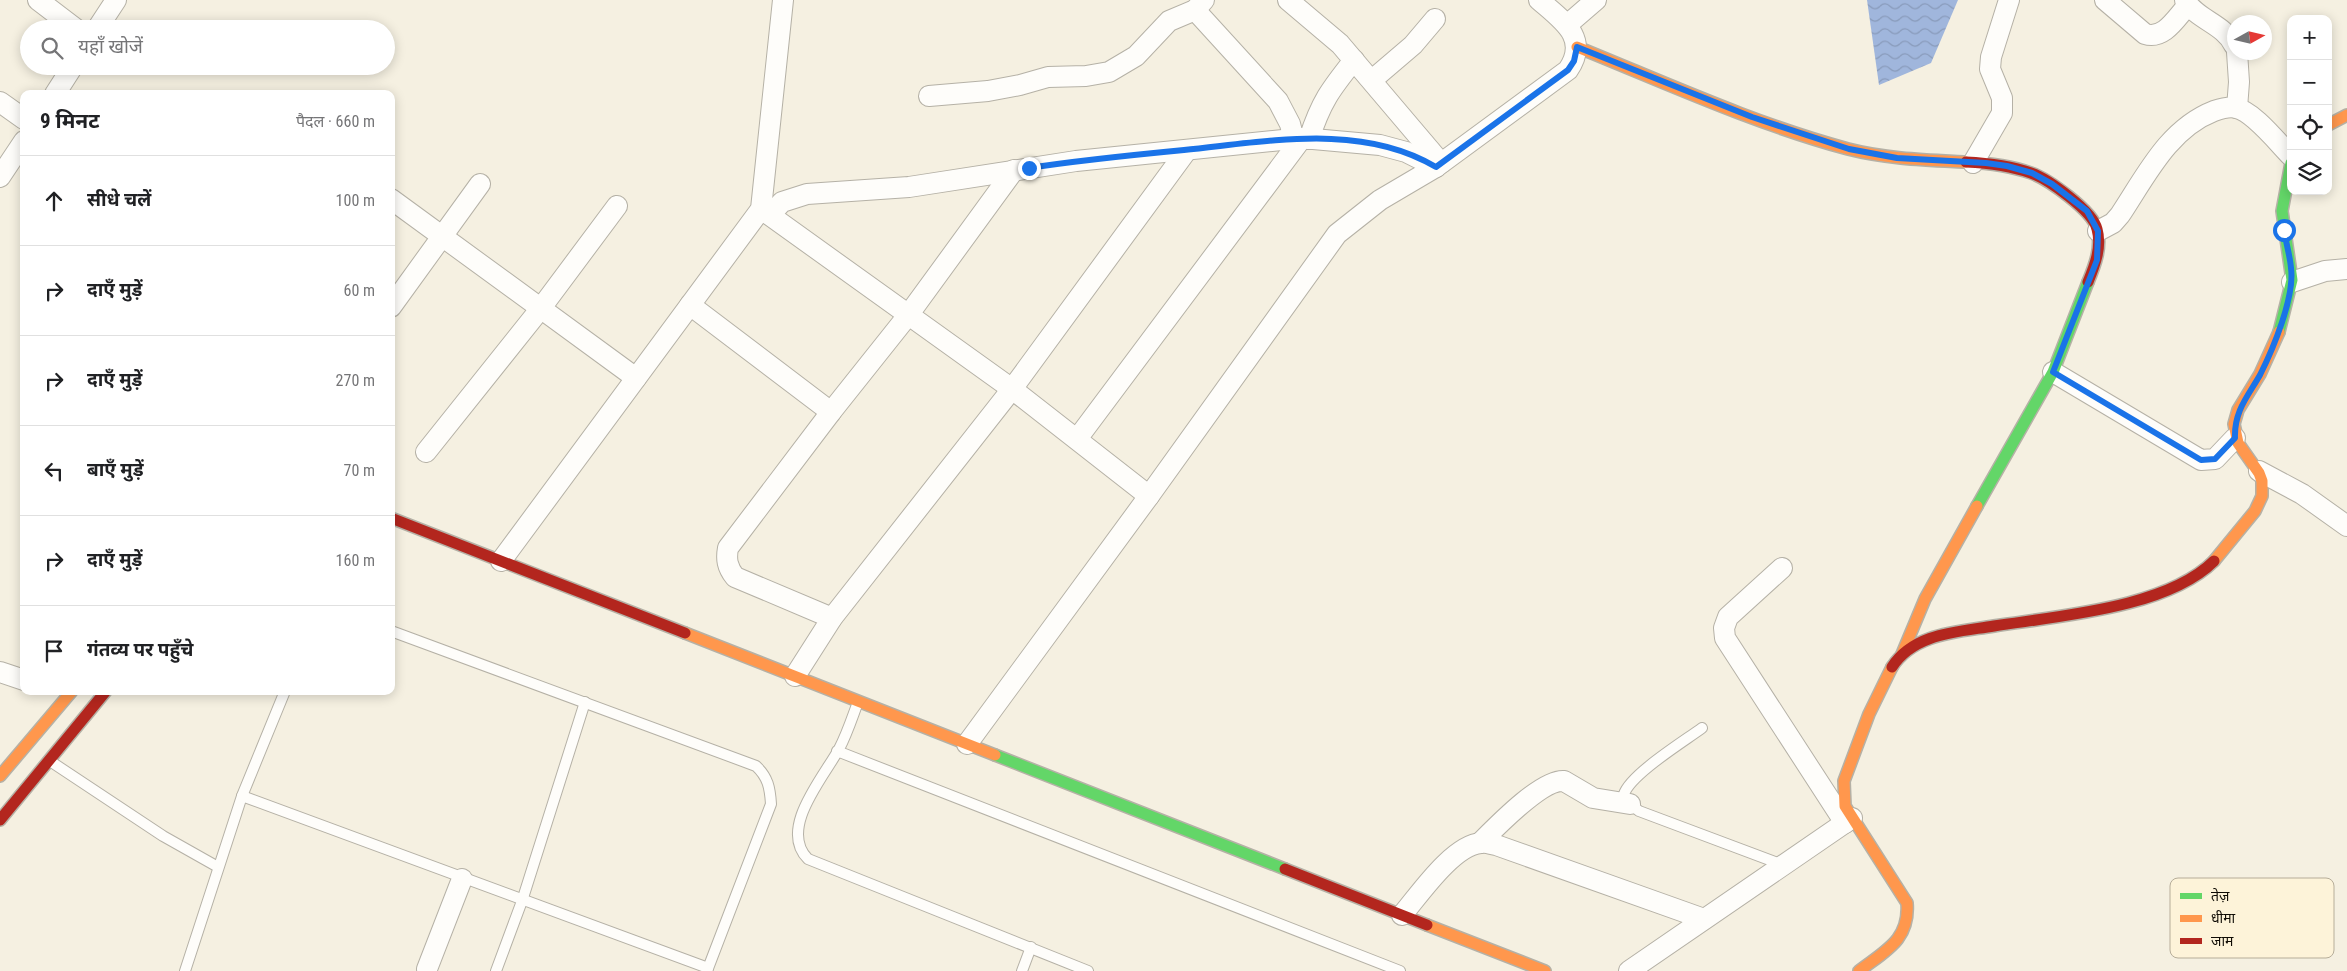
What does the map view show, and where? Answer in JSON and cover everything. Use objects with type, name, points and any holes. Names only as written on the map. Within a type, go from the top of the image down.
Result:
[{"type":"street","points":[[38,0],[64,20]]},
{"type":"street","points":[[103,20],[116,0]]},
{"type":"street","points":[[766,212],[783,0]]},
{"type":"street","points":[[1288,0],[1340,44],[1372,80],[1439,165]]},
{"type":"street","points":[[967,744],[1149,496],[1337,234],[1380,200],[1439,165],[1568,70],[1574,61],[1577,47],[1574,35],[1567,25],[1539,0]]},
{"type":"street","points":[[1567,25],[1596,0]]},
{"type":"street","points":[[1973,162],[2002,113],[2002,98],[1990,70],[1991,57],[2009,0]]},
{"type":"street","points":[[2105,0],[2145,34],[2151,36],[2162,33],[2187,3],[2227,35]]},
{"type":"street","points":[[928,96],[988,92],[1048,77],[1091,75],[1109,72],[1136,56],[1169,21],[1199,5],[1278,101],[1290,124],[1302,139]]},
{"type":"street","points":[[1372,80],[1413,45],[1435,19]]},
{"type":"street","points":[[1577,47],[1752,117],[1849,149],[1897,158],[1973,162],[2007,166],[2032,173],[2052,184],[2087,211],[2098,231],[2097,260],[2053,372],[1925,599],[1902,654],[1875,703],[1844,781],[1845,806],[1849,821]]},
{"type":"street","points":[[1077,439],[1302,139],[1327,93],[1354,60]]},
{"type":"street","points":[[2237,108],[2239,82],[2238,60]]},
{"type":"street","points":[[58,90],[67,75]]},
{"type":"street","points":[[0,102],[20,116]]},
{"type":"street","points":[[2098,231],[2113,223],[2120,215],[2168,143],[2187,126],[2220,109],[2237,108],[2259,123],[2287,152]]},
{"type":"street","points":[[2332,123],[2347,115]]},
{"type":"street","points":[[501,561],[690,305],[766,212],[782,202],[807,194],[909,186],[1076,161],[1302,139],[1380,145],[1406,152],[1439,165]]},
{"type":"street","points":[[0,177],[20,147]]},
{"type":"street","points":[[795,676],[832,618],[1012,389],[1187,150]]},
{"type":"street","points":[[832,618],[735,577],[730,570],[726,557],[728,548],[831,412],[909,314],[1014,170]]},
{"type":"street","points":[[395,302],[480,184]]},
{"type":"street","points":[[1902,654],[1920,642],[1937,636],[2091,610],[2139,599],[2192,579],[2225,548],[2260,505],[2263,492],[2263,481],[2259,471],[2240,448],[2235,438],[2234,424],[2240,406],[2260,374],[2285,314],[2292,282],[2292,269],[2282,216],[2287,187]]},
{"type":"street","points":[[395,202],[636,378]]},
{"type":"street","points":[[426,452],[541,308],[617,206]]},
{"type":"street","points":[[766,212],[1012,389],[1149,496]]},
{"type":"street","points":[[2292,282],[2324,271],[2347,269]]},
{"type":"street","points":[[690,305],[831,412]]},
{"type":"street","points":[[2053,372],[2201,460],[2215,459],[2235,438]]},
{"type":"street","points":[[2259,471],[2302,494],[2347,526]]},
{"type":"street","points":[[395,520],[1545,971]]},
{"type":"street","points":[[1782,568],[1728,617],[1724,628],[1725,638],[1849,821],[1908,903],[1910,916],[1908,927],[1900,938],[1859,971]]},
{"type":"street","points":[[0,672],[20,679]]},
{"type":"street","points":[[0,776],[63,695]]},
{"type":"street","points":[[0,820],[103,695]]},
{"type":"street","points":[[1480,843],[1529,797],[1558,780],[1564,781],[1593,798],[1630,804]]},
{"type":"street","points":[[1628,971],[1849,821]]},
{"type":"street","points":[[1402,915],[1449,861],[1464,848],[1480,843],[1496,845],[1704,919]]},
{"type":"street","points":[[427,969],[462,879]]},
{"type":"lane","points":[[242,796],[707,969],[771,804],[770,787],[764,773],[756,766],[395,632]]},
{"type":"lane","points":[[185,971],[242,796],[283,695]]},
{"type":"lane","points":[[859,701],[838,751],[801,813],[797,842],[802,853],[808,859],[1031,946],[1088,971]]},
{"type":"lane","points":[[496,971],[522,901],[585,702]]},
{"type":"lane","points":[[1702,728],[1638,776],[1626,787],[1624,794],[1630,804],[1639,811],[1783,865]]},
{"type":"lane","points":[[838,751],[1400,971]]},
{"type":"lane","points":[[50,760],[163,836],[218,867]]},
{"type":"lane","points":[[1022,971],[1031,946]]},
{"type":"water","points":[[1867,0],[1958,0],[1931,63],[1879,85]]},
{"type":"traffic: fast","points":[[2279,332],[2292,280],[2282,211],[2287,184]]},
{"type":"traffic: fast","points":[[1977,506],[2053,372],[2088,282]]},
{"type":"traffic: fast","points":[[995,755],[1285,869]]},
{"type":"traffic: slow","points":[[1577,47],[1711,102],[1813,139],[1877,155],[1966,162]]},
{"type":"traffic: slow","points":[[2332,123],[2347,115]]},
{"type":"traffic: slow","points":[[2214,561],[2255,511],[2262,496],[2262,481],[2259,473],[2238,443],[2234,424],[2238,410],[2260,374],[2279,332]]},
{"type":"traffic: slow","points":[[1902,654],[1925,599],[1977,506]]},
{"type":"traffic: slow","points":[[685,633],[995,755]]},
{"type":"traffic: slow","points":[[1859,971],[1894,943],[1900,936],[1907,916],[1907,903],[1845,806],[1844,781],[1869,714],[1892,667]]},
{"type":"traffic: slow","points":[[0,776],[69,695]]},
{"type":"traffic: slow","points":[[1427,925],[1545,971]]},
{"type":"traffic: jam","points":[[1966,162],[2015,168],[2039,176],[2079,205],[2094,222],[2099,242],[2097,256],[2088,282]]},
{"type":"traffic: jam","points":[[395,520],[685,633]]},
{"type":"traffic: jam","points":[[1892,667],[1912,647],[1938,636],[2079,613],[2141,600],[2169,590],[2194,577],[2214,561]]},
{"type":"traffic: jam","points":[[0,820],[103,695]]},
{"type":"traffic: jam","points":[[1285,869],[1427,925]]},
{"type":"route","points":[[1029,168],[1076,161],[1302,138],[1380,145],[1406,152],[1436,167],[1568,70],[1574,61],[1577,47],[1752,117],[1849,149],[1897,158],[2007,166],[2032,173],[2052,184],[2073,199],[2094,219],[2098,231],[2099,244],[2097,260],[2079,310],[2053,372],[2191,455],[2201,460],[2209,461],[2215,459],[2235,438],[2234,424],[2240,406],[2260,374],[2285,314],[2291,286],[2292,269],[2284,230]]}]
